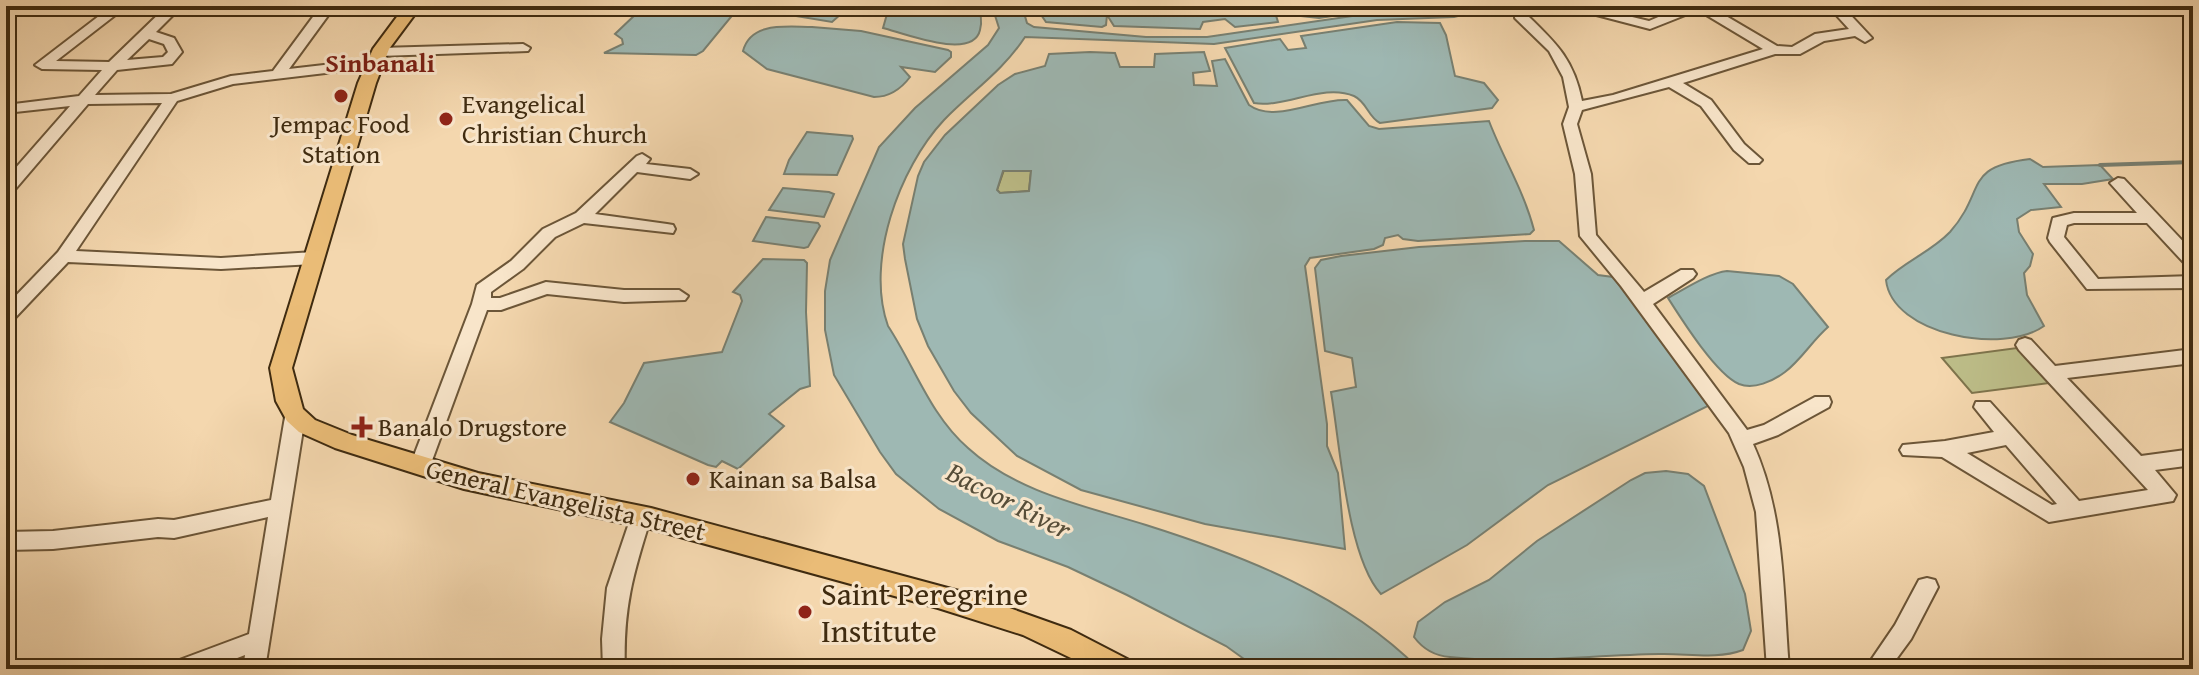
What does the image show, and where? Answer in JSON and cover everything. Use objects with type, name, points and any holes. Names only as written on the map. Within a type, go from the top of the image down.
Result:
[{"type":"main road","points":[[295,417],[288,402],[281,368],[378,57],[413,6]]},
{"type":"main road","name":"General Evangelista Street","points":[[295,417],[306,426],[337,440],[420,466],[490,485],[641,517],[842,569],[1011,618],[1099,656],[1119,669]]},
{"type":"street","points":[[120,6],[42,65],[113,66],[167,61],[175,52],[169,41],[146,33]]},
{"type":"street","points":[[6,189],[113,66],[175,6]]},
{"type":"street","points":[[198,7],[285,6]]},
{"type":"street","points":[[278,74],[328,6]]},
{"type":"street","points":[[506,6],[574,11]]},
{"type":"street","points":[[1523,6],[1522,18],[1565,62],[1576,107],[1570,124],[1583,174],[1588,236],[1642,302],[1742,440],[1754,467],[1766,512],[1778,669]]},
{"type":"street","points":[[1569,6],[1650,25],[1698,6],[1774,50]]},
{"type":"street","points":[[1576,107],[1616,99],[1774,50],[1795,51],[1820,37],[1863,35],[1835,6]]},
{"type":"street","points":[[6,109],[85,100],[172,98],[231,80],[378,57],[523,48]]},
{"type":"street","points":[[1669,81],[1706,103],[1739,147],[1754,160]]},
{"type":"street","points":[[7,315],[64,256],[172,98]]},
{"type":"street","points":[[420,466],[482,297],[549,233],[582,217],[638,163],[690,174]]},
{"type":"street","points":[[2118,183],[2193,262]]},
{"type":"street","points":[[582,217],[667,229]]},
{"type":"street","points":[[2151,218],[2074,218],[2059,222],[2056,238],[2093,285],[2193,282]]},
{"type":"street","points":[[64,256],[231,264],[266,264],[314,258]]},
{"type":"street","points":[[1642,302],[1687,274]]},
{"type":"street","points":[[482,297],[501,304],[546,288],[624,296],[679,296]]},
{"type":"street","points":[[1945,449],[2049,514],[2166,495],[2025,345]]},
{"type":"street","points":[[2051,373],[2193,356]]},
{"type":"street","points":[[1742,440],[1784,424],[1822,402]]},
{"type":"street","points":[[1983,407],[2075,510]]},
{"type":"street","points":[[254,669],[295,417]]},
{"type":"street","points":[[1910,450],[1945,449],[2010,437]]},
{"type":"street","points":[[2137,464],[2193,457]]},
{"type":"street","points":[[6,541],[174,529],[281,506]]},
{"type":"street","points":[[614,669],[613,639],[618,588],[641,517]]},
{"type":"street","points":[[1876,669],[1903,632],[1927,587]]},
{"type":"street","points":[[182,669],[259,640]]},
{"type":"green space","points":[[1004,170],[1031,171],[1029,191],[1000,193],[997,190]]},
{"type":"green space","points":[[2017,348],[2049,383],[1972,393],[1942,358]]},
{"type":"water","points":[[664,6],[740,6],[703,51],[696,55],[604,53],[623,44],[615,34],[637,13]]},
{"type":"water","points":[[776,6],[850,6],[832,22],[772,12]]},
{"type":"water","points":[[886,6],[977,6],[981,18],[980,30],[975,39],[965,43],[921,39],[883,28],[889,7]]},
{"type":"water","name":"Bacoor River","points":[[992,6],[1022,6],[1027,23],[1034,27],[1146,37],[1207,37],[1366,14],[1486,6],[1482,10],[1454,17],[1377,20],[1214,44],[1025,37],[997,71],[944,120],[913,163],[890,217],[881,274],[882,301],[888,326],[943,421],[987,463],[1007,476],[1052,496],[1220,550],[1292,581],[1359,620],[1419,669],[1258,669],[1226,646],[1127,595],[1068,567],[998,541],[939,509],[896,474],[880,452],[834,375],[825,330],[825,291],[830,260],[879,147],[915,108],[988,45],[999,28]]},
{"type":"water","points":[[1035,6],[1273,6],[1278,22],[1235,27],[1225,19],[1203,22],[1200,29],[1114,26],[1107,15],[1106,25],[1102,27],[1046,22]]},
{"type":"water","points":[[1281,6],[1402,6],[1319,18],[1292,15]]},
{"type":"water","points":[[1397,22],[1440,23],[1446,35],[1455,76],[1484,83],[1498,100],[1492,108],[1380,123],[1358,99],[1342,93],[1254,103],[1225,48],[1280,39],[1288,50],[1306,48],[1301,36]]},
{"type":"water","points":[[812,27],[861,31],[948,50],[951,57],[935,72],[901,67],[910,77],[890,94],[874,97],[767,69],[743,51],[747,41],[762,30]]},
{"type":"water","points":[[1204,52],[1210,71],[1193,73],[1194,85],[1217,86],[1212,61],[1225,59],[1249,105],[1259,110],[1284,111],[1347,100],[1369,126],[1379,129],[1489,121],[1530,216],[1534,230],[1530,234],[1418,241],[1398,235],[1385,238],[1383,245],[1374,249],[1310,258],[1305,266],[1327,424],[1327,446],[1338,473],[1345,549],[1205,524],[1081,490],[1017,456],[971,413],[954,391],[928,346],[917,319],[905,259],[903,244],[918,176],[924,162],[945,135],[998,85],[1015,74],[1045,66],[1049,54],[1115,53],[1120,67],[1154,67],[1155,54]],"holes":[[[1003,171],[1031,171],[1029,191],[1000,193],[997,190]]]},
{"type":"water","points":[[807,132],[852,136],[837,175],[784,174]]},
{"type":"water","points":[[2030,159],[2043,167],[2100,165],[2113,179],[2082,184],[2044,184],[2061,207],[2031,210],[2017,219],[2019,232],[2033,254],[2030,266],[2024,273],[2027,295],[2044,326],[2026,335],[1978,339],[1928,326],[1908,314],[1893,299],[1886,280],[1950,232],[1985,175],[1994,168]]},
{"type":"water","points":[[783,188],[834,194],[824,217],[769,210]]},
{"type":"water","points":[[766,217],[818,223],[820,226],[808,247],[804,248],[753,241]]},
{"type":"water","points":[[1559,241],[1598,275],[1613,277],[1712,404],[1548,485],[1467,545],[1381,594],[1369,577],[1353,528],[1331,392],[1356,387],[1352,358],[1325,351],[1315,268],[1321,260],[1341,256],[1419,247]]},
{"type":"water","points":[[763,259],[804,260],[807,263],[810,386],[800,389],[769,414],[784,426],[738,469],[722,461],[716,467],[708,465],[610,422],[624,403],[644,363],[722,352],[742,301],[740,295],[733,292]]},
{"type":"water","points":[[1727,271],[1779,276],[1793,284],[1828,327],[1791,367],[1763,384],[1739,384],[1720,369],[1700,346],[1668,298],[1705,278]]},
{"type":"water","points":[[1666,471],[1688,474],[1704,486],[1745,594],[1751,631],[1743,650],[1712,655],[1476,659],[1434,653],[1414,637],[1418,622],[1445,602],[1489,580],[1537,541],[1631,480],[1645,473]]},
{"type":"waterway","points":[[2100,165],[2193,162]]},
{"type":"place","name":"Jempac Food Station","points":[[341,96]]},
{"type":"place","name":"Evangelical Christian Church","points":[[446,119]]},
{"type":"place","name":"Banalo Drugstore","points":[[362,427]]},
{"type":"place","name":"Kainan sa Balsa","points":[[693,479]]},
{"type":"place","name":"Saint Peregrine Institute","points":[[805,612]]},
{"type":"district","name":"Sinbanali","points":[[380,63]]}]
